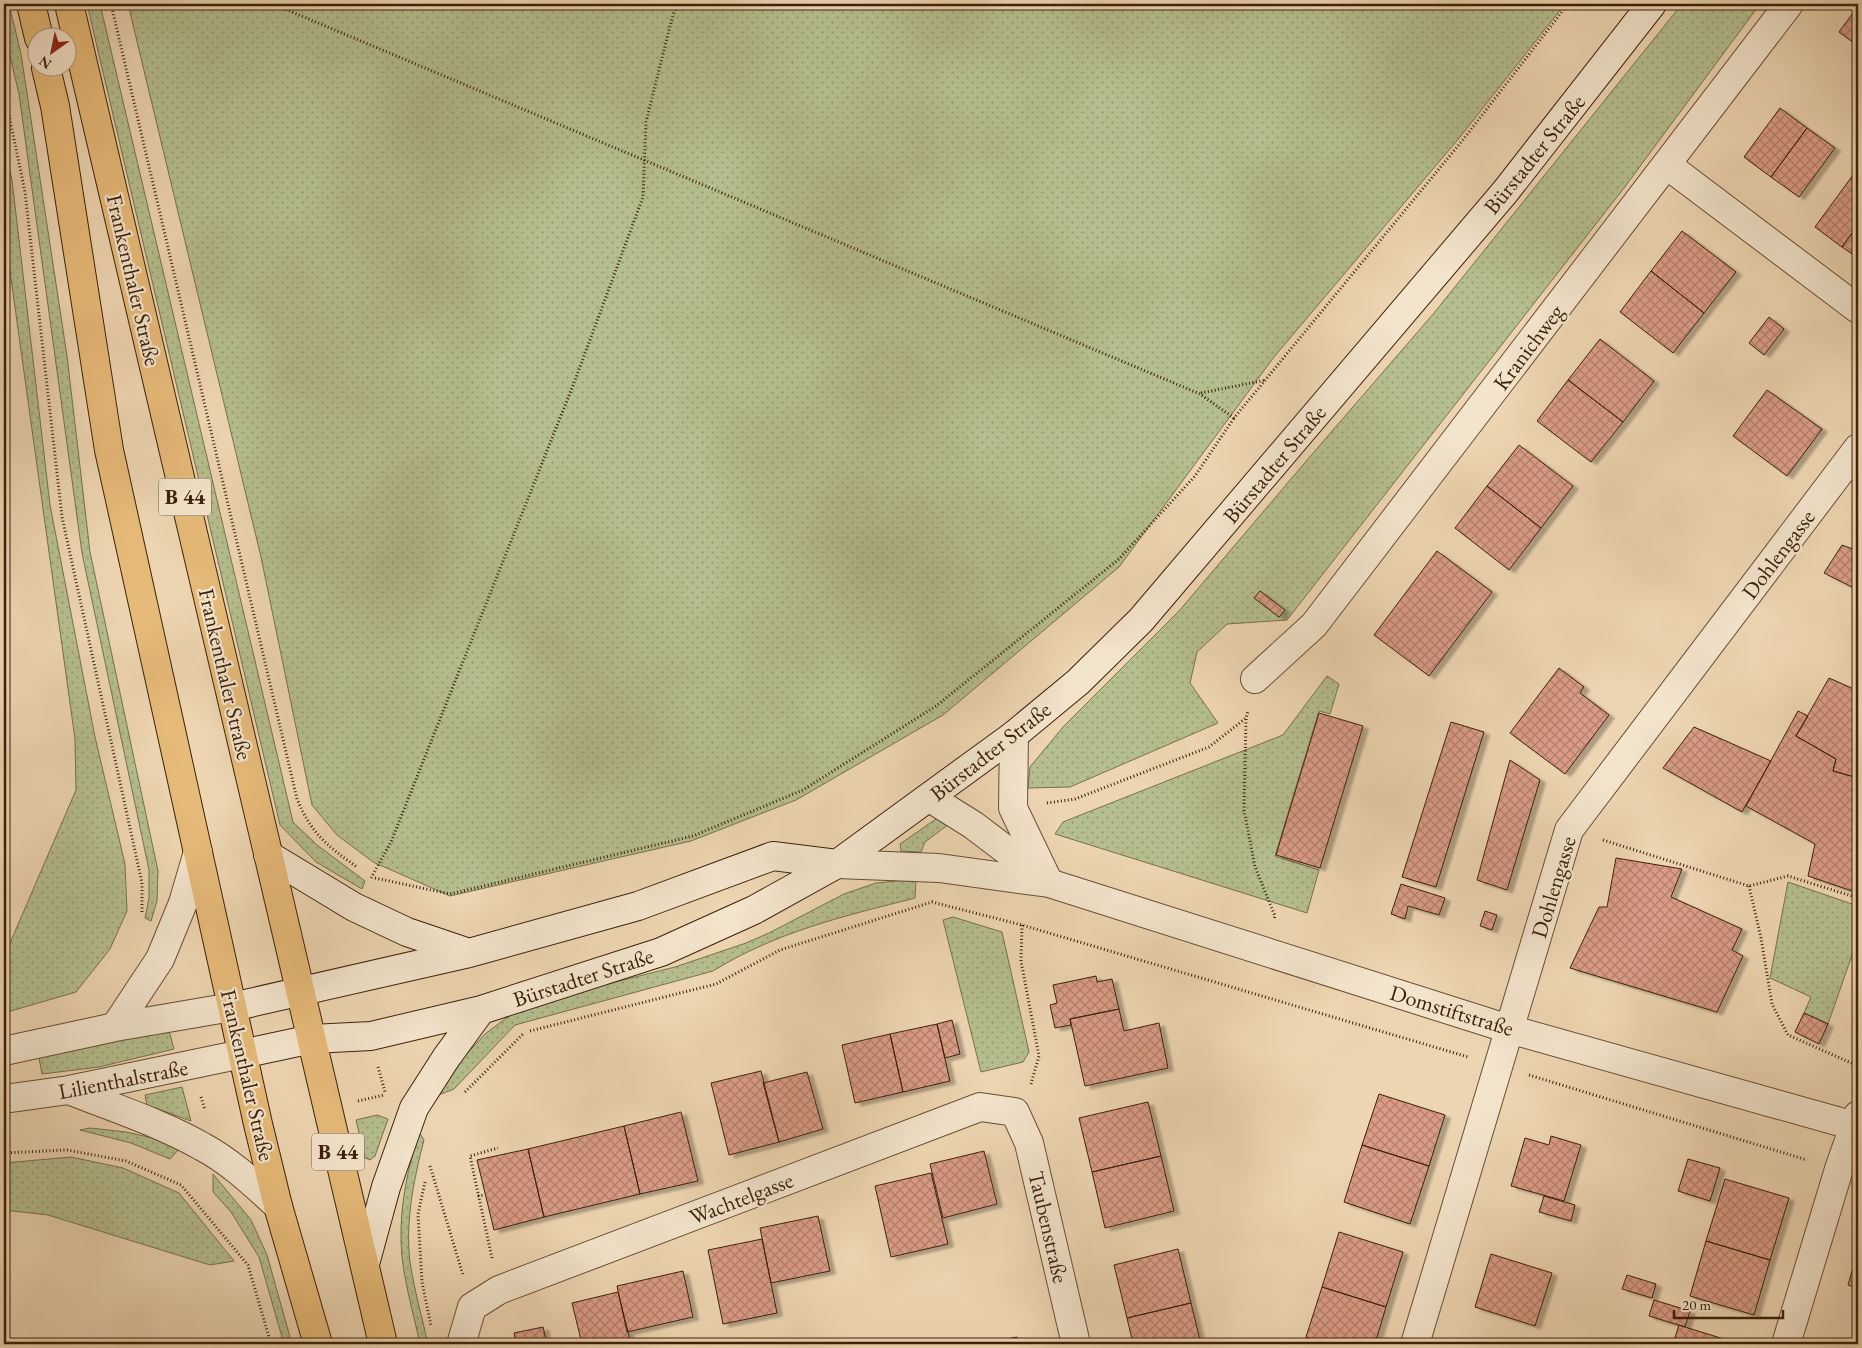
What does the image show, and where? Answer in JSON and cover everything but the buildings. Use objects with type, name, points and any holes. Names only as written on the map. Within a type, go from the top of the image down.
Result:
[{"type":"main road","points":[[31,4],[37,28]]},
{"type":"main road","name":"Frankenthaler Straße","points":[[69,4],[383,1344]]},
{"type":"main road","name":"Frankenthaler Straße","points":[[48,78],[56,115],[108,450],[242,1054],[278,1206],[318,1344]]},
{"type":"street","name":"Bürstadter Straße","points":[[312,1040],[371,1036],[481,1010],[661,952],[754,910],[837,864],[1014,736],[1078,682],[1141,620],[1505,192],[1652,4]]},
{"type":"street","name":"Kranichweg","points":[[1255,679],[1314,625],[1789,4]]},
{"type":"street","points":[[1667,165],[1858,309]]},
{"type":"street","name":"Dohlengasse","points":[[1415,1344],[1569,830],[1858,448]]},
{"type":"street","points":[[1014,736],[1013,808],[1049,883]]},
{"type":"street","points":[[930,798],[973,825],[1049,883]]},
{"type":"street","points":[[115,1027],[160,959],[183,903],[198,852]]},
{"type":"street","points":[[268,855],[354,908],[406,932],[469,953]]},
{"type":"street","points":[[4,1050],[115,1027],[232,1006],[469,953],[638,906],[773,856],[837,864],[939,868],[1049,883]]},
{"type":"street","name":"Domstiftstraße","points":[[1049,883],[1509,1028],[1857,1123]]},
{"type":"street","points":[[365,1264],[386,1187],[414,1108],[446,1058],[481,1010]]},
{"type":"street","name":"Lilienthalstraße","points":[[4,1099],[69,1090],[312,1040]]},
{"type":"street","points":[[69,1090],[150,1121],[204,1147],[243,1174],[278,1206]]},
{"type":"street","name":"Wachtelgasse","points":[[472,1307],[499,1290],[980,1106],[1015,1112]]},
{"type":"street","name":"Taubenstraße","points":[[1015,1112],[1029,1143],[1076,1344]]},
{"type":"street","points":[[1786,1344],[1839,1170],[1857,1123]]},
{"type":"street","points":[[463,1344],[472,1307]]},
{"type":"path","points":[[112,4],[297,799],[306,819],[319,836],[336,853],[371,877],[450,894],[693,836],[803,790],[936,706],[1119,559],[1195,476],[1234,418],[1462,141],[1568,4]]},
{"type":"path","points":[[273,4],[1200,394],[1234,418]]},
{"type":"path","points":[[371,877],[390,842],[574,383],[643,197],[646,160],[646,122],[677,4]]},
{"type":"path","points":[[4,91],[25,192],[62,517],[142,883],[142,915]]},
{"type":"path","points":[[1200,394],[1266,380]]},
{"type":"path","points":[[1255,679],[1246,718],[1244,810],[1255,868],[1275,916],[1266,952]]},
{"type":"path","points":[[1013,808],[1084,796],[1209,747],[1246,718]]},
{"type":"path","points":[[1569,830],[1749,886],[1788,876],[1858,898]]},
{"type":"path","points":[[932,902],[939,868]]},
{"type":"path","points":[[1749,886],[1761,938],[1772,1004],[1788,1035],[1858,1066]]},
{"type":"path","points":[[460,1098],[522,1033],[716,984],[780,950],[932,902],[1022,925],[1498,1066],[1839,1170]]},
{"type":"path","points":[[1015,1112],[1028,1093],[1039,1056],[1021,960],[1022,925]]},
{"type":"path","points":[[377,1063],[386,1095]]},
{"type":"path","points":[[498,1148],[470,1156],[499,1290]]},
{"type":"path","points":[[4,1154],[67,1150],[126,1161],[181,1185],[248,1265],[271,1344]]},
{"type":"path","points":[[427,1172],[429,1163],[472,1307]]},
{"type":"path","points":[[426,1180],[418,1214],[422,1282],[431,1326]]},
{"type":"path","points":[[478,1196],[485,1195]]},
{"type":"green space","points":[[4,4],[9,4],[21,54],[67,356],[90,552],[158,871],[157,901],[151,921],[145,918],[149,898],[149,870],[82,553],[19,94],[4,31]]},
{"type":"green space","points":[[87,4],[100,4],[293,822],[317,845],[365,881],[362,889],[316,862],[280,825]]},
{"type":"green space","points":[[128,4],[1565,4],[1460,137],[1274,357],[1119,567],[943,715],[796,800],[691,841],[450,896],[373,862],[337,835],[312,805],[261,557]]},
{"type":"green space","points":[[1682,4],[1760,4],[1624,188],[1287,620],[1227,624],[1197,652],[1190,683],[1218,723],[1070,787],[1028,788],[1030,767],[1063,727],[1179,611],[1434,313]]},
{"type":"green space","points":[[4,142],[12,180],[50,505],[95,737],[125,864],[127,911],[110,949],[76,992],[4,1013],[4,957],[76,790],[75,739],[4,228]]},
{"type":"green space","points":[[1327,676],[1339,684],[1330,714],[1319,711],[1275,856],[1319,870],[1307,913],[1055,834],[1063,822],[1283,735]]},
{"type":"green space","points":[[943,814],[953,821],[925,842],[921,852],[901,851],[900,844]]},
{"type":"green space","points":[[916,879],[915,898],[836,919],[786,936],[737,957],[713,971],[515,1025],[454,1089],[436,1096],[450,1072],[485,1034],[517,1010],[544,1000],[675,967],[746,943],[844,894],[876,883]]},
{"type":"green space","points":[[1788,882],[1858,906],[1858,938],[1828,1024],[1804,1013],[1811,997],[1770,978]]},
{"type":"green space","points":[[953,917],[1002,932],[1029,1052],[1023,1062],[981,1072],[943,920]]},
{"type":"green space","points":[[168,1027],[174,1049],[99,1067],[42,1074],[39,1058]]},
{"type":"green space","points":[[182,1087],[191,1121],[147,1105],[145,1095]]},
{"type":"green space","points":[[377,1115],[388,1119],[375,1156],[370,1160],[365,1158],[356,1120]]},
{"type":"green space","points":[[90,1128],[126,1132],[153,1138],[178,1150],[170,1159],[131,1143],[80,1130]]},
{"type":"green space","points":[[419,1132],[424,1140],[411,1200],[409,1247],[410,1262],[428,1344],[420,1344],[406,1281],[401,1242],[406,1186]]},
{"type":"green space","points":[[71,1157],[123,1168],[179,1193],[234,1261],[210,1265],[48,1215],[4,1210],[4,1163]]},
{"type":"green space","points":[[213,1174],[251,1220],[267,1255],[292,1344],[284,1344],[259,1257],[231,1212],[213,1192]]}]
